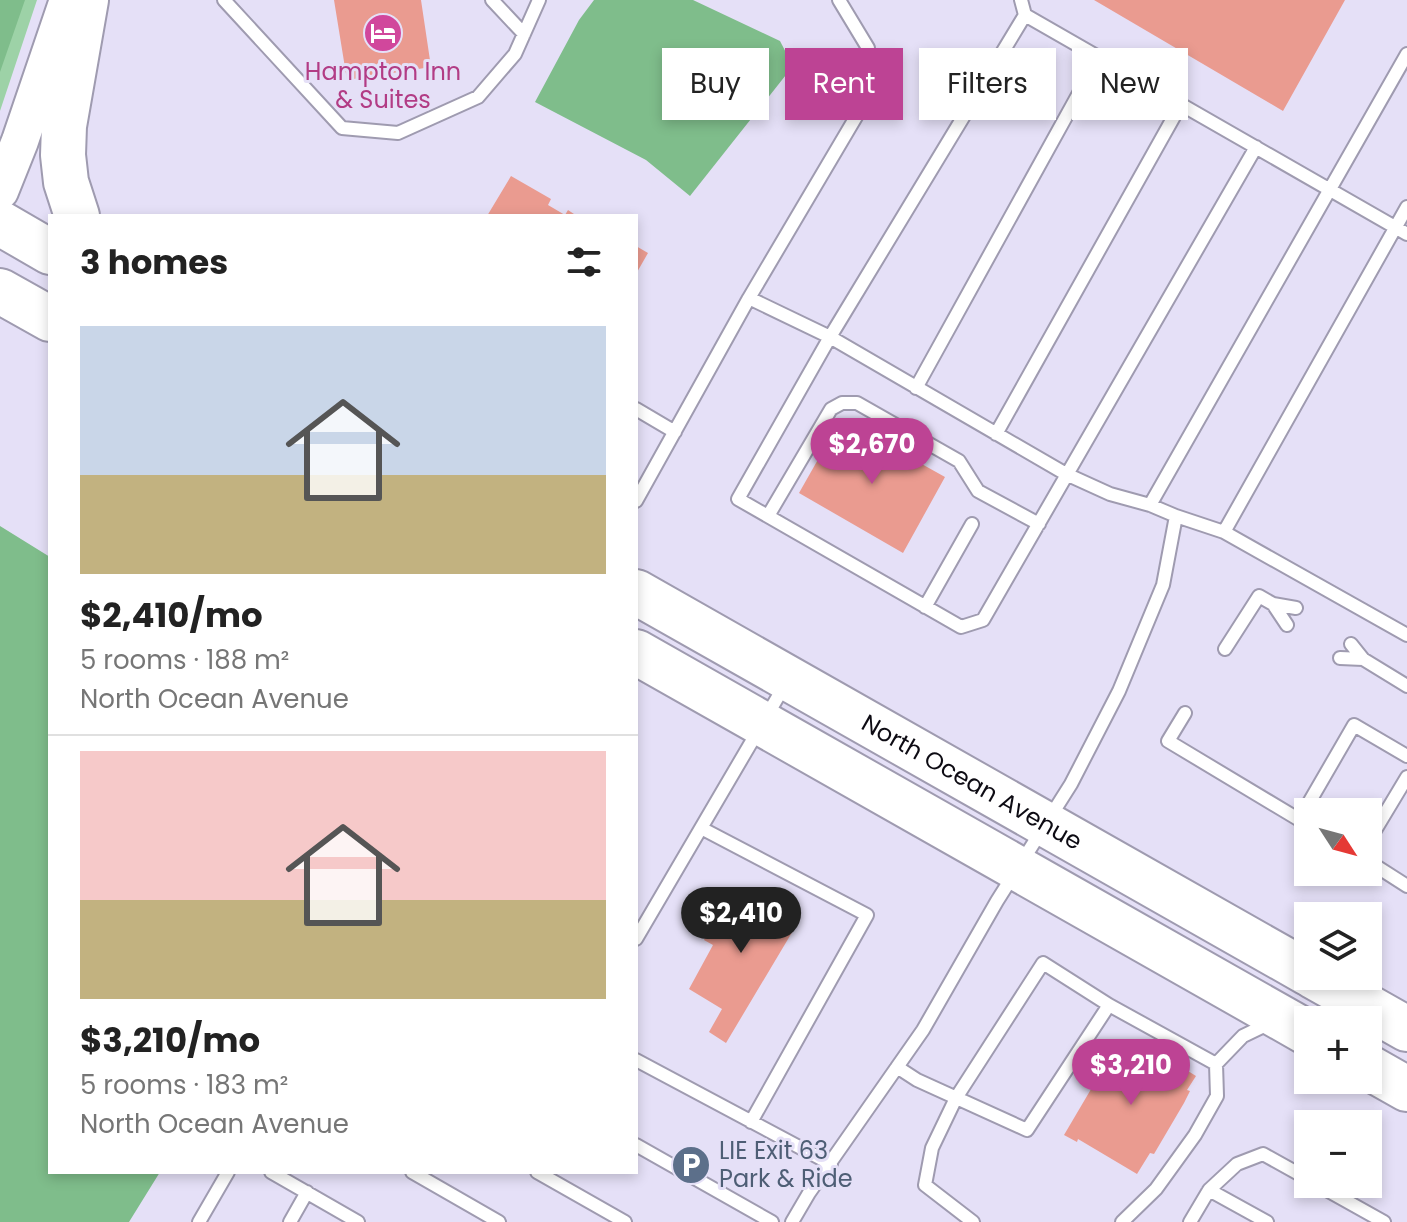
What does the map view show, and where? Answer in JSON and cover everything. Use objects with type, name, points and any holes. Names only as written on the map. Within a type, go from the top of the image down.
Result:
[{"type":"highway","points":[[76,214],[66,182],[64,126],[79,55],[86,0]]},
{"type":"highway","points":[[0,223],[48,251]]},
{"type":"highway","points":[[0,291],[48,318]]},
{"type":"highway","name":"North Ocean Avenue","points":[[638,593],[1294,966]]},
{"type":"highway","name":"North Ocean Avenue","points":[[638,653],[1294,1024]]},
{"type":"highway","name":"North Ocean Avenue","points":[[1337,990],[1407,1029]]},
{"type":"highway","points":[[1382,1075],[1407,1089]]},
{"type":"main road","points":[[0,191],[68,0]]},
{"type":"lane","points":[[224,0],[342,128],[398,133],[478,97],[515,54],[539,0]]},
{"type":"lane","points":[[492,0],[524,34]]},
{"type":"lane","points":[[638,497],[749,298],[863,105],[868,48],[839,0]]},
{"type":"lane","points":[[1021,0],[1025,15],[1083,48]]},
{"type":"lane","points":[[1025,15],[830,337],[738,499],[925,607],[961,627],[983,620],[1256,147]]},
{"type":"lane","points":[[1150,505],[1407,54]]},
{"type":"lane","points":[[916,388],[1072,106]]},
{"type":"lane","points":[[1188,108],[1401,230]]},
{"type":"lane","points":[[996,434],[1172,120]]},
{"type":"lane","points":[[1224,532],[1401,230],[1407,207]]},
{"type":"lane","points":[[749,298],[830,337],[1066,474],[1110,494],[1224,532],[1407,635]]},
{"type":"lane","points":[[768,516],[831,409],[842,403],[857,403],[959,461],[978,491],[1039,524]]},
{"type":"lane","points":[[638,410],[675,432]]},
{"type":"lane","points":[[792,1222],[923,1030],[1071,784],[1125,677],[1163,585],[1176,516]]},
{"type":"lane","points":[[925,607],[972,524]]},
{"type":"lane","points":[[1225,649],[1259,596],[1273,604],[1296,608]]},
{"type":"lane","points":[[1273,604],[1287,625]]},
{"type":"lane","points":[[1351,644],[1363,659],[1407,686]]},
{"type":"lane","points":[[1340,658],[1363,659]]},
{"type":"lane","points":[[638,936],[788,679]]},
{"type":"lane","points":[[1185,713],[1168,741],[1294,816]]},
{"type":"lane","points":[[1316,798],[1354,725],[1407,756]]},
{"type":"lane","points":[[1382,819],[1407,777]]},
{"type":"lane","points":[[701,828],[867,915],[751,1122]]},
{"type":"lane","points":[[1382,870],[1407,886]]},
{"type":"lane","points":[[973,1222],[925,1185],[932,1148],[956,1098],[1043,963],[1109,1005],[1216,1064]]},
{"type":"lane","points":[[897,1067],[917,1080],[1027,1130],[1109,1005]]},
{"type":"lane","points":[[1122,1222],[1156,1189],[1195,1135],[1217,1096],[1216,1064],[1243,1036],[1294,1025]]},
{"type":"lane","points":[[638,1061],[831,1164]]},
{"type":"lane","points":[[638,1146],[772,1222]]},
{"type":"lane","points":[[1190,1222],[1209,1190],[1237,1164],[1263,1154],[1294,1171]]},
{"type":"lane","points":[[199,1222],[227,1174]]},
{"type":"lane","points":[[275,1174],[358,1222]]},
{"type":"lane","points":[[415,1174],[499,1222]]},
{"type":"lane","points":[[541,1174],[625,1222]]},
{"type":"lane","points":[[1209,1190],[1267,1222]]},
{"type":"lane","points":[[290,1222],[307,1192]]},
{"type":"lane","points":[[1341,1198],[1384,1222]]},
{"type":"green space","points":[[0,0],[37,0],[0,111]]},
{"type":"green space","points":[[0,0],[25,0],[0,72]]},
{"type":"green space","points":[[594,0],[693,0],[780,41],[785,51],[785,76],[769,96],[769,48],[662,48],[662,120],[750,120],[690,196],[646,160],[535,102],[579,20]]},
{"type":"green space","points":[[0,526],[48,556],[48,1174],[159,1174],[129,1222],[0,1222]]},
{"type":"building","name":"Hampton Inn & Suites","points":[[334,0],[421,0],[431,67],[347,80]]},
{"type":"building","points":[[1094,0],[1345,0],[1283,111],[1188,55],[1188,48],[1176,48]]},
{"type":"building","points":[[511,176],[551,199],[548,205],[563,214],[488,214]]},
{"type":"building","points":[[638,247],[648,253],[638,270]]},
{"type":"building","points":[[841,419],[945,477],[903,553],[799,493]]},
{"type":"building","points":[[746,887],[800,919],[726,1043],[709,1032],[722,1009],[689,989],[713,945],[704,940],[728,892],[740,898]]},
{"type":"building","points":[[1120,1040],[1186,1075],[1188,1071],[1196,1076],[1154,1154],[1150,1153],[1137,1174],[1078,1139],[1077,1142],[1064,1135]]},
{"type":"place","name":"Hampton Inn & Suites","points":[[383,33]]},
{"type":"place","name":"LIE Exit 63 Park & Ride","points":[[691,1165]]}]
